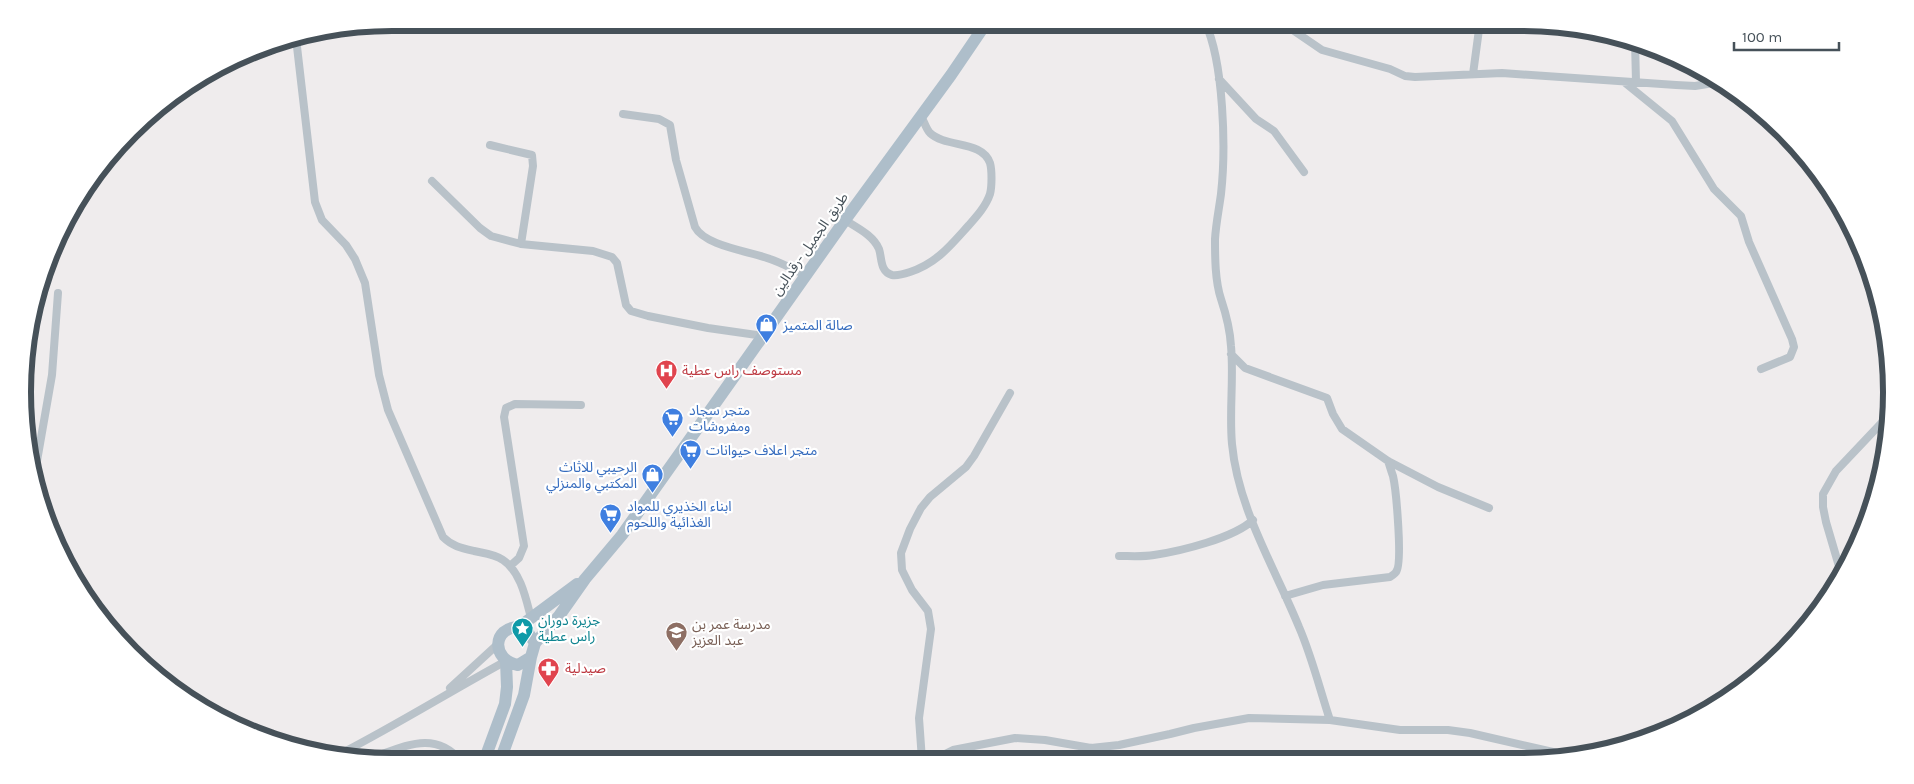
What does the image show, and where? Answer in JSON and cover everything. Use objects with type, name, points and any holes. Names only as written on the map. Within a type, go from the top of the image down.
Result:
[{"type":"main road","name":"طريق الجميل -رقدالين","points":[[585,579],[622,535],[981,31]]},
{"type":"main road","points":[[519,627],[585,579]]},
{"type":"main road","points":[[503,753],[524,695],[535,643],[559,616],[585,579]]},
{"type":"main road","points":[[531,657],[518,664],[506,661],[500,654],[498,644],[501,635],[514,627],[528,631],[535,643]]},
{"type":"main road","points":[[487,753],[505,704],[507,687],[506,661]]},
{"type":"street","points":[[1208,31],[1219,79],[1223,122],[1222,170],[1215,240],[1218,286],[1229,328],[1232,445],[1238,478],[1253,520],[1300,629],[1330,720]]},
{"type":"street","points":[[1293,31],[1322,50],[1390,69],[1405,76],[1502,73],[1695,86],[1708,84]]},
{"type":"street","points":[[1473,74],[1479,31]]},
{"type":"street","points":[[297,45],[314,202],[322,220],[346,245],[366,283],[379,375],[388,410],[443,537],[450,544],[497,557],[510,566],[524,591],[531,618]]},
{"type":"street","points":[[1635,49],[1636,82]]},
{"type":"street","points":[[1219,79],[1256,119],[1274,131],[1304,172]]},
{"type":"street","points":[[1624,82],[1672,121],[1714,189],[1741,216],[1749,242],[1794,346],[1790,357],[1761,370]]},
{"type":"street","points":[[623,114],[659,119],[670,125],[676,160],[694,227],[698,233],[709,240],[770,259],[806,275]]},
{"type":"street","points":[[845,220],[873,239],[879,249],[882,266],[887,273],[894,275],[926,267],[943,254],[982,209],[990,193],[990,164],[985,155],[974,148],[942,140],[930,133],[921,116]]},
{"type":"street","points":[[490,145],[532,155],[533,166],[521,244]]},
{"type":"street","points":[[432,181],[480,228],[491,236],[521,244],[593,251],[612,257],[618,263],[626,305],[638,314],[708,328],[764,336]]},
{"type":"street","points":[[37,459],[52,375],[58,293]]},
{"type":"street","points":[[1231,354],[1245,368],[1327,398],[1333,414],[1342,429],[1388,461],[1438,487],[1489,508]]},
{"type":"street","points":[[922,753],[919,718],[931,629],[928,611],[912,590],[902,570],[901,553],[910,529],[921,508],[930,497],[966,467],[1010,393]]},
{"type":"street","points":[[510,566],[519,558],[524,546],[504,417],[506,408],[515,404],[581,405]]},
{"type":"street","points":[[1838,564],[1826,522],[1823,507],[1824,494],[1836,471],[1881,424]]},
{"type":"street","points":[[1286,596],[1323,585],[1390,577],[1396,573],[1399,566],[1397,516],[1393,477],[1388,461]]},
{"type":"street","points":[[1119,556],[1153,555],[1215,539],[1236,532],[1253,520]]},
{"type":"street","points":[[442,696],[498,644]]},
{"type":"street","points":[[347,750],[393,727],[442,696],[506,661]]},
{"type":"street","points":[[947,753],[953,750],[1015,738],[1045,740],[1091,748],[1128,743],[1249,718],[1330,720],[1400,730],[1448,730],[1551,752]]},
{"type":"street","points":[[387,753],[414,744],[428,742],[446,747],[452,753]]},
{"type":"street","points":[[1091,748],[1095,753]]},
{"type":"place","name":"صالة المتميز","points":[[767,344]]},
{"type":"place","name":"مستوصف راس عطية","points":[[666,389]]},
{"type":"place","name":"متجر سجاد ومفروشات","points":[[673,437]]},
{"type":"place","name":"متجر اعلاف حيوانات","points":[[690,469]]},
{"type":"place","name":"الرحيبي للاثاث المكتبي والمنزلي","points":[[653,494]]},
{"type":"place","name":"ابناء الخذيري للمواد الغذائية واللحوم","points":[[611,533]]},
{"type":"place","name":"جزيرة دوران راس عطية","points":[[522,647]]},
{"type":"place","name":"مدرسة عمر بن عبد العزيز","points":[[676,651]]},
{"type":"place","name":"صيدلية","points":[[549,687]]}]
